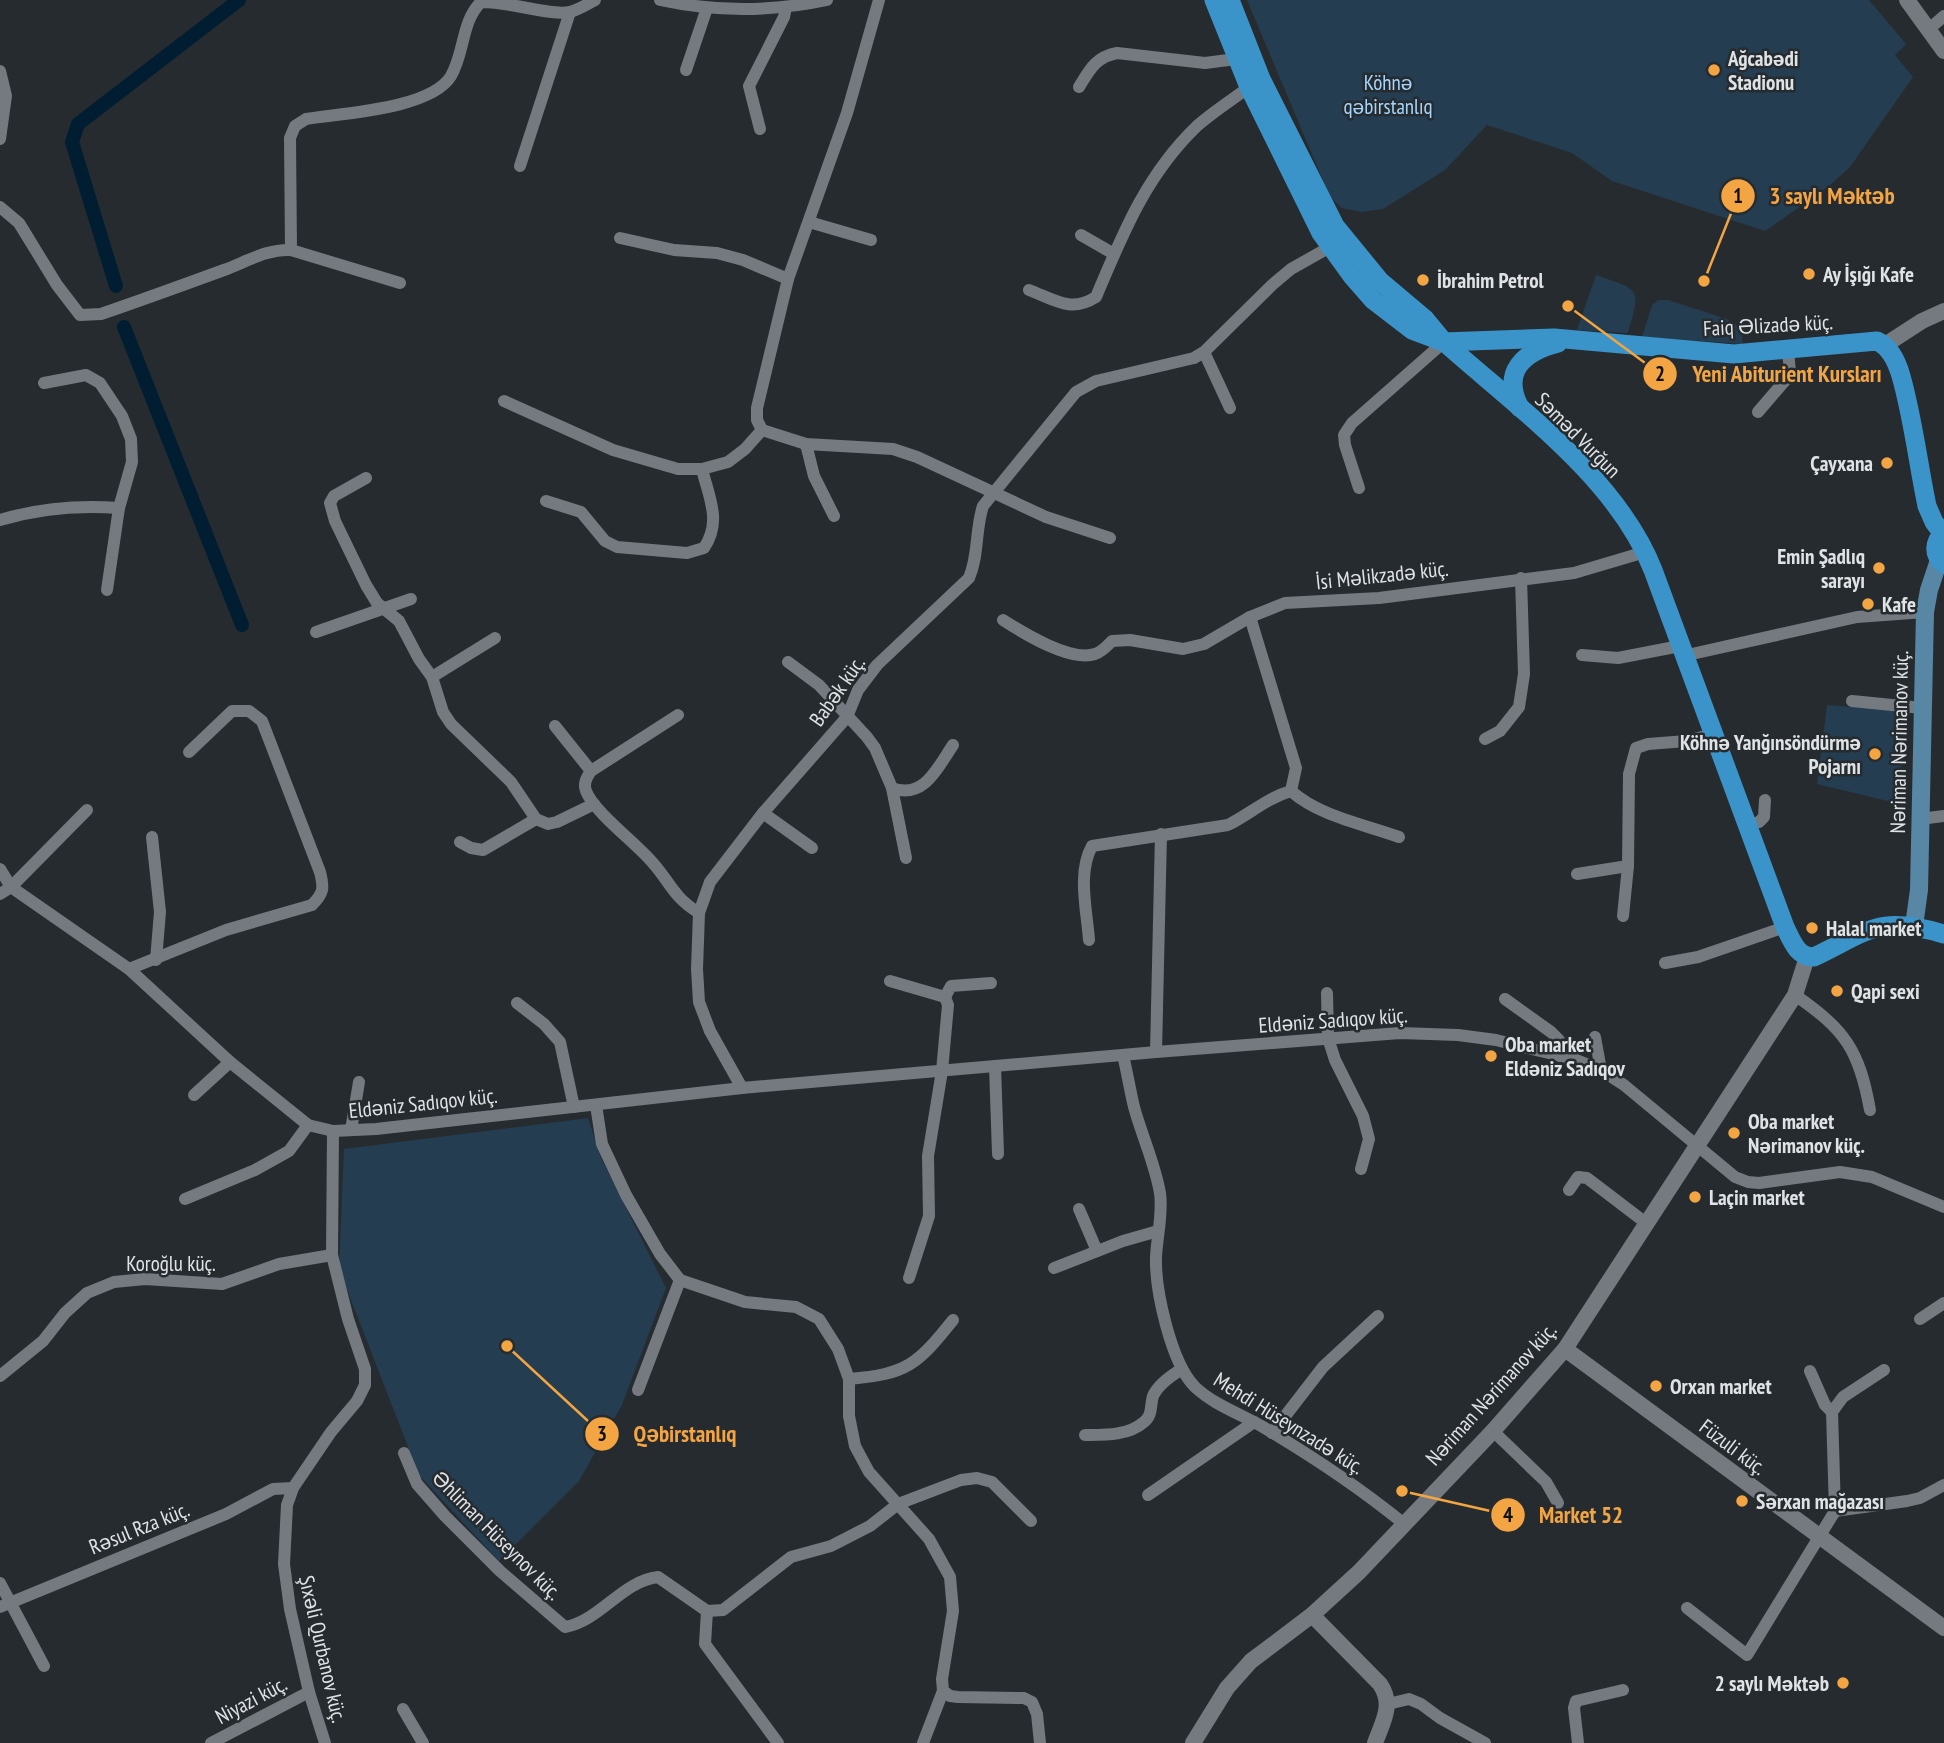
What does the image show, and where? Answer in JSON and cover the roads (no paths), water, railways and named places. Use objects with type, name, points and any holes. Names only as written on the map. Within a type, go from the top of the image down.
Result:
[{"type":"main road","points":[[1214,0],[1249,87],[1311,216],[1330,247],[1359,284],[1394,318],[1412,330],[1444,342]]},
{"type":"main road","name":"Səməd Vurğun","points":[[1230,0],[1261,79],[1335,226],[1373,273],[1425,319],[1444,342],[1583,467],[1621,513],[1645,552],[1786,927],[1799,952],[1807,957]]},
{"type":"main road","points":[[1522,412],[1513,395],[1512,386],[1519,364],[1527,355],[1573,339]]},
{"type":"main road","name":"Faiq Əlizadə küç.","points":[[1444,342],[1573,339],[1734,354],[1870,341],[1885,345]]},
{"type":"main road","points":[[1885,345],[1901,375],[1927,506],[1934,522],[1943,533],[1935,549],[1942,562]]},
{"type":"main road","name":"Nəriman Nərimanov küç.","points":[[1914,926],[1919,890],[1925,612],[1929,590],[1942,562]]},
{"type":"main road","points":[[1807,957],[1814,957],[1871,928],[1914,926],[1944,934]]},
{"type":"street","points":[[290,250],[290,138],[295,126],[306,119],[410,103],[435,93],[451,75],[472,11],[480,1],[570,12],[596,0]]},
{"type":"street","points":[[660,0],[707,8],[753,10],[827,0]]},
{"type":"street","points":[[878,0],[847,113],[788,279],[757,408],[757,420],[762,430],[806,444],[893,449],[917,457],[1046,517],[1110,538]]},
{"type":"street","points":[[1907,0],[1944,51]]},
{"type":"street","points":[[760,129],[749,86],[784,17],[786,7]]},
{"type":"street","points":[[686,70],[707,8]]},
{"type":"street","points":[[520,166],[570,12]]},
{"type":"street","points":[[1929,29],[1944,16]]},
{"type":"street","points":[[1079,87],[1094,62],[1117,53],[1205,63],[1236,59]]},
{"type":"street","points":[[0,71],[6,96],[0,139]]},
{"type":"street","points":[[1029,290],[1074,306],[1096,298],[1142,195],[1162,164],[1199,125],[1249,87]]},
{"type":"street","points":[[0,207],[19,223],[57,285],[80,315],[101,314],[265,253],[290,250],[400,283]]},
{"type":"street","points":[[809,222],[871,240]]},
{"type":"street","points":[[1081,235],[1114,254]]},
{"type":"street","points":[[620,238],[674,250],[717,253],[743,260],[788,279]]},
{"type":"street","points":[[1230,408],[1204,352],[1282,277],[1330,247]]},
{"type":"street","points":[[1885,345],[1904,331],[1944,310]]},
{"type":"street","points":[[1359,488],[1344,435],[1352,423],[1444,342]]},
{"type":"street","points":[[1758,412],[1790,373],[1788,349]]},
{"type":"street","name":"Babək küç.","points":[[742,1088],[710,1031],[699,1003],[699,913],[710,882],[763,814],[847,717],[858,690],[877,665],[969,578],[974,566],[977,524],[983,506],[1076,392],[1096,381],[1194,358],[1204,352]]},
{"type":"street","points":[[44,383],[86,375],[100,383],[122,416],[131,439],[132,462],[119,508],[107,590]]},
{"type":"street","points":[[504,401],[613,450],[678,469],[702,469],[727,462],[745,449],[762,430]]},
{"type":"street","points":[[806,444],[814,475],[834,516]]},
{"type":"street","points":[[546,502],[581,512],[606,541],[617,547],[687,553],[704,548],[712,537],[715,520],[702,469]]},
{"type":"street","points":[[366,478],[334,496],[330,503],[335,521],[377,603],[399,621],[432,677],[443,712],[451,724],[511,782],[536,819],[548,824],[556,822],[594,804]]},
{"type":"street","points":[[0,520],[26,512],[70,507],[119,508]]},
{"type":"street","name":"İsi Məlikzadə küç.","points":[[1003,620],[1045,645],[1078,654],[1093,655],[1103,650],[1112,640],[1130,640],[1183,649],[1204,643],[1250,617],[1285,603],[1378,598],[1574,573],[1645,552]]},
{"type":"street","points":[[1485,739],[1500,731],[1519,707],[1524,674],[1521,578]]},
{"type":"street","points":[[316,632],[411,598]]},
{"type":"street","points":[[1582,655],[1618,659],[1681,651],[1857,617],[1925,612]]},
{"type":"street","points":[[1250,617],[1296,768],[1291,791]]},
{"type":"street","points":[[432,677],[495,638]]},
{"type":"street","points":[[788,662],[819,684],[875,748],[892,788],[906,858]]},
{"type":"street","points":[[1852,701],[1922,708]]},
{"type":"street","points":[[129,969],[226,930],[312,905],[322,895],[324,887],[320,872],[262,721],[249,711],[232,711],[189,752]]},
{"type":"street","points":[[678,715],[591,771],[586,780],[586,790],[594,804],[654,863],[673,892],[699,913]]},
{"type":"street","points":[[555,726],[591,771]]},
{"type":"street","points":[[1623,916],[1628,866],[1629,774],[1636,748],[1648,744],[1687,741],[1713,734]]},
{"type":"street","points":[[892,788],[902,792],[929,781],[953,745]]},
{"type":"street","points":[[1089,940],[1085,872],[1087,855],[1092,846],[1227,825],[1247,815],[1271,797],[1291,791]]},
{"type":"street","points":[[1291,791],[1303,802],[1399,837]]},
{"type":"street","points":[[1748,825],[1759,822],[1763,817],[1765,800]]},
{"type":"street","points":[[6,891],[86,810]]},
{"type":"street","points":[[763,814],[813,848]]},
{"type":"street","points":[[1920,819],[1944,816]]},
{"type":"street","points":[[460,842],[483,850],[536,819]]},
{"type":"street","points":[[1156,1052],[1161,834]]},
{"type":"street","points":[[152,837],[160,912],[156,960]]},
{"type":"street","points":[[1577,874],[1628,866]]},
{"type":"street","name":"Eldəniz Sadıqov küç.","points":[[0,869],[6,891],[129,969],[230,1062],[308,1125],[332,1131],[742,1088],[1156,1052],[1400,1033],[1458,1035],[1496,1040],[1560,1056],[1601,1070],[1624,1085],[1735,1177],[1748,1182],[1759,1183],[1840,1172],[1872,1177],[1944,1207]]},
{"type":"street","points":[[1665,963],[1698,957],[1786,927]]},
{"type":"street","name":"Nəriman Nərimanov küç.","points":[[1193,1743],[1227,1688],[1251,1661],[1312,1615],[1359,1572],[1493,1431],[1565,1349],[1795,995],[1807,957]]},
{"type":"street","points":[[890,981],[945,997]]},
{"type":"street","points":[[909,1279],[929,1216],[928,1156],[942,1071],[948,1005],[945,997],[951,986],[991,983]]},
{"type":"street","points":[[1327,993],[1328,1038],[1335,1060],[1363,1116],[1369,1139],[1361,1169]]},
{"type":"street","points":[[1795,995],[1825,1015],[1842,1034],[1863,1074],[1870,1110]]},
{"type":"street","points":[[1505,999],[1559,1040],[1560,1056]]},
{"type":"street","points":[[517,1003],[544,1024],[560,1042],[574,1107]]},
{"type":"street","points":[[1595,1037],[1601,1070]]},
{"type":"street","name":"Mehdi Hüseynzadə küç.","points":[[1123,1055],[1134,1106],[1160,1196],[1156,1261],[1160,1296],[1173,1351],[1182,1368],[1194,1386],[1210,1399],[1254,1422],[1372,1497],[1404,1524]]},
{"type":"street","points":[[194,1095],[230,1062]]},
{"type":"street","points":[[995,1066],[998,1154]]},
{"type":"street","points":[[352,1130],[359,1082]]},
{"type":"street","points":[[596,1105],[602,1144],[621,1185],[660,1254],[680,1280],[745,1301],[796,1307],[819,1319],[838,1349],[849,1379],[849,1416],[855,1446],[869,1472],[929,1539],[950,1577],[953,1611],[942,1679],[943,1691],[923,1743]]},
{"type":"street","points":[[185,1199],[255,1170],[289,1151],[308,1125]]},
{"type":"street","name":"Şıxəli Qurbanov küç.","points":[[325,1743],[309,1692],[290,1609],[284,1564],[287,1505],[293,1489],[331,1432],[357,1401],[365,1385],[366,1370],[348,1319],[332,1255],[332,1131]]},
{"type":"street","points":[[1569,1190],[1578,1177],[1587,1178],[1646,1223]]},
{"type":"street","points":[[1079,1209],[1097,1251]]},
{"type":"street","points":[[1054,1268],[1158,1231]]},
{"type":"street","name":"Koroğlu küç.","points":[[0,1376],[43,1341],[65,1313],[87,1293],[114,1283],[145,1279],[222,1284],[279,1264],[332,1255]]},
{"type":"street","points":[[638,1390],[680,1280]]},
{"type":"street","points":[[1920,1319],[1944,1303]]},
{"type":"street","points":[[1272,1433],[1324,1367],[1378,1315]]},
{"type":"street","points":[[849,1379],[900,1370],[926,1354],[953,1320]]},
{"type":"street","name":"Füzuli küç.","points":[[1565,1349],[1944,1628]]},
{"type":"street","points":[[1085,1435],[1119,1434],[1144,1422],[1152,1410],[1153,1398],[1158,1388],[1182,1368]]},
{"type":"street","points":[[1687,1608],[1747,1655],[1835,1511],[1832,1412],[1843,1397],[1884,1370]]},
{"type":"street","points":[[1810,1371],[1825,1405],[1832,1412]]},
{"type":"street","points":[[1148,1495],[1254,1422]]},
{"type":"street","points":[[1493,1431],[1546,1482],[1558,1503]]},
{"type":"street","name":"Əhliman Hüseynov küç.","points":[[404,1453],[417,1484],[445,1516],[500,1571],[565,1626],[578,1624],[635,1584],[649,1578],[659,1577],[707,1611]]},
{"type":"street","points":[[778,1743],[705,1644],[707,1611],[723,1610],[791,1557],[831,1546],[870,1526],[898,1504],[961,1480],[977,1478],[992,1482],[1031,1521]]},
{"type":"street","points":[[1835,1511],[1907,1502],[1944,1485]]},
{"type":"street","name":"Rəsul Rza küç.","points":[[5,1605],[226,1514],[273,1489],[293,1489]]},
{"type":"street","points":[[0,1583],[5,1605],[44,1666]]},
{"type":"street","points":[[1312,1615],[1386,1693],[1388,1704],[1375,1743]]},
{"type":"street","points":[[1578,1743],[1574,1707],[1576,1701],[1623,1690]]},
{"type":"street","points":[[943,1691],[958,1698],[1024,1698],[1032,1702],[1037,1714],[1040,1743]]},
{"type":"street","name":"Niyazi küç.","points":[[211,1743],[309,1692]]},
{"type":"street","points":[[1388,1704],[1409,1699],[1485,1743]]},
{"type":"street","points":[[402,1709],[423,1743]]},
{"type":"waterway","points":[[116,286],[72,142],[78,124],[239,0]]},
{"type":"waterway","points":[[124,327],[242,625]]},
{"type":"place","name":"Ağcabədi Stadionu","points":[[1714,70]]},
{"type":"place","name":"Ay İşığı Kafe","points":[[1809,274]]},
{"type":"place","name":"İbrahim Petrol","points":[[1423,280]]},
{"type":"place","name":"3 saylı Məktəb","points":[[1704,281]]},
{"type":"place","name":"Yeni Abiturient Kursları","points":[[1568,306]]},
{"type":"place","name":"Çayxana","points":[[1887,463]]},
{"type":"place","name":"Emin Şadlıq sarayı","points":[[1879,568]]},
{"type":"place","name":"Kafe","points":[[1868,604]]},
{"type":"place","name":"Köhnə Yanğınsöndürmə Pojarnı","points":[[1875,754]]},
{"type":"place","name":"Halal market","points":[[1812,928]]},
{"type":"place","name":"Qapi sexi","points":[[1837,991]]},
{"type":"place","name":"Oba market Eldəniz Sadıqov","points":[[1491,1056]]},
{"type":"place","name":"Oba market Nərimanov küç.","points":[[1734,1133]]},
{"type":"place","name":"Laçin market","points":[[1695,1197]]},
{"type":"place","name":"Qəbirstanlıq","points":[[507,1346]]},
{"type":"place","name":"Orxan market","points":[[1656,1386]]},
{"type":"place","name":"Market 52","points":[[1402,1491]]},
{"type":"place","name":"Sərxan mağazası","points":[[1742,1501]]},
{"type":"place","name":"2 saylı Məktəb","points":[[1843,1683]]},
{"type":"park label","name":"Köhnə qəbirstanlıq","points":[[1388,94]]}]
